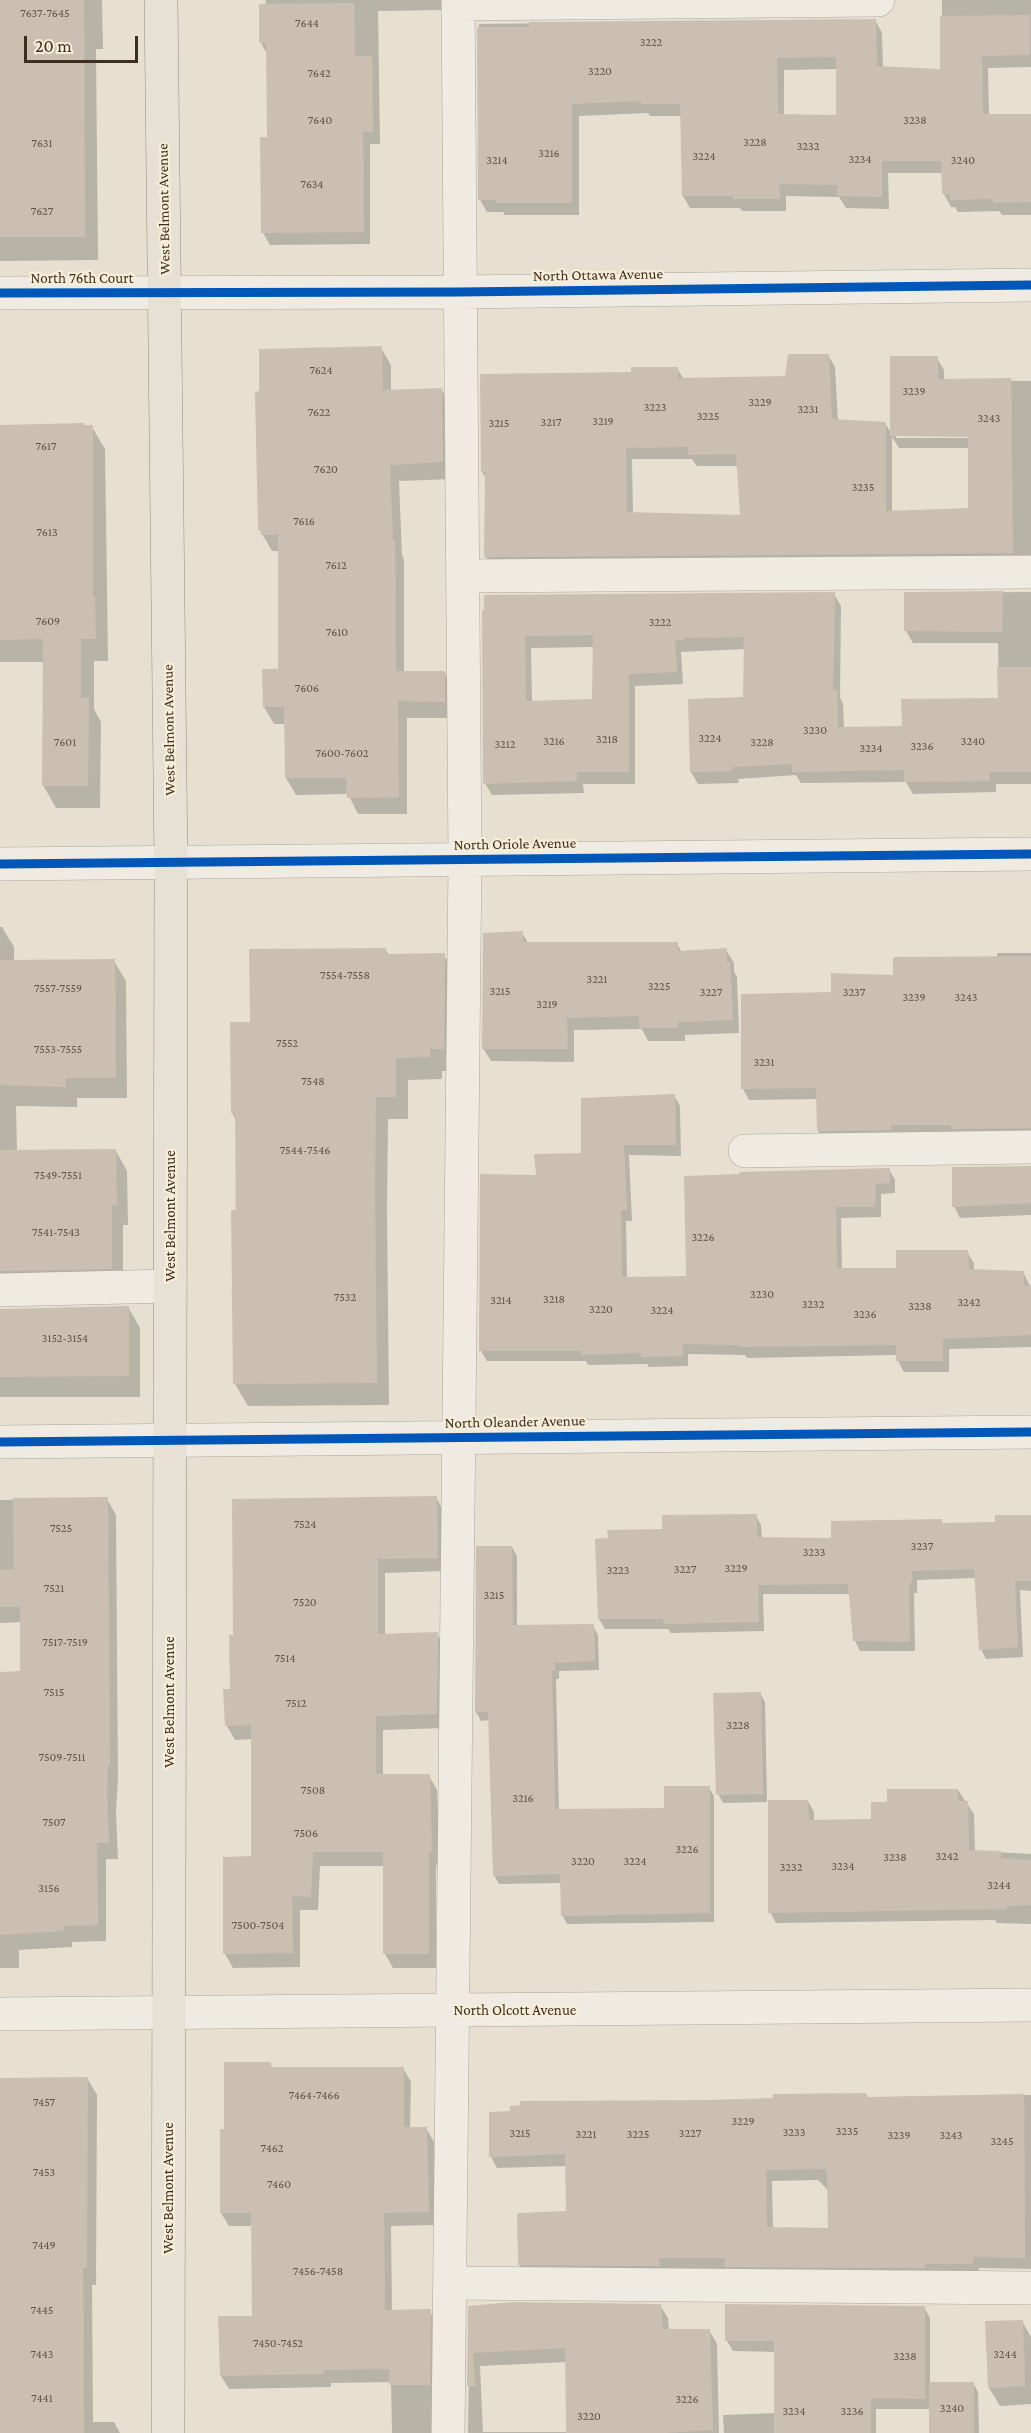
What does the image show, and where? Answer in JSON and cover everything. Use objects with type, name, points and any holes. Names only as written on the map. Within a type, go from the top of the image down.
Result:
[{"type":"main road","name":"West Belmont Avenue","points":[[161,0],[171,863],[168,2433]]},
{"type":"street","points":[[448,2433],[465,860],[458,2],[879,0]]},
{"type":"street","name":"North Ottawa Avenue","points":[[165,292],[460,292],[1031,285]]},
{"type":"street","name":"North 76th Court","points":[[0,294],[165,292]]},
{"type":"street","points":[[463,576],[1031,572]]},
{"type":"street","name":"North Oriole Avenue","points":[[0,864],[1031,854]]},
{"type":"street","points":[[745,1151],[1031,1147]]},
{"type":"street","points":[[0,1290],[170,1286]]},
{"type":"street","name":"North Oleander Avenue","points":[[0,1442],[1031,1432]]},
{"type":"street","name":"North Olcott Avenue","points":[[0,2014],[1031,2005]]},
{"type":"street","points":[[450,2283],[1031,2288]]},
{"type":"building","points":[[0,0],[84,0],[85,237],[0,237]]},
{"type":"building","points":[[354,3],[355,56],[372,56],[373,132],[363,132],[364,232],[261,233],[260,137],[267,137],[266,43],[259,43],[259,4]]},
{"type":"building","points":[[1030,15],[1030,55],[982,56],[983,114],[1031,114],[1031,202],[993,203],[993,199],[950,200],[950,195],[942,194],[941,161],[882,161],[882,197],[837,196],[837,185],[779,184],[780,199],[682,196],[680,104],[641,104],[641,101],[572,104],[572,203],[496,203],[496,200],[478,200],[477,27],[529,27],[529,22],[876,19],[877,66],[940,69],[940,16]],"holes":[[[836,57],[836,115],[778,114],[777,58]]]},
{"type":"building","points":[[382,346],[383,390],[442,388],[443,462],[390,465],[393,541],[395,541],[396,671],[445,671],[445,702],[398,701],[399,797],[347,798],[346,778],[285,778],[284,707],[263,707],[262,669],[278,669],[278,535],[261,535],[261,531],[258,530],[255,392],[259,391],[259,349]]},
{"type":"building","points":[[788,354],[829,354],[832,419],[886,422],[886,511],[968,508],[968,437],[890,436],[890,356],[938,356],[938,379],[1011,378],[1013,553],[484,557],[485,472],[481,472],[480,374],[631,372],[631,367],[678,367],[678,378],[785,376]],"holes":[[[688,447],[688,455],[736,454],[740,515],[627,512],[626,448]]]},
{"type":"building","points":[[84,423],[84,425],[93,425],[93,596],[95,596],[96,639],[81,639],[81,698],[89,698],[88,786],[42,786],[43,639],[0,640],[0,425]]},
{"type":"building","points":[[1003,591],[1002,632],[904,631],[904,592]]},
{"type":"building","points":[[835,592],[833,690],[837,690],[838,727],[902,726],[901,699],[998,698],[997,667],[1031,667],[1031,772],[990,772],[990,781],[904,782],[904,770],[792,772],[792,764],[732,767],[733,771],[690,772],[688,699],[743,697],[744,637],[684,638],[684,640],[675,640],[677,672],[629,674],[629,772],[577,772],[577,781],[483,784],[482,610],[484,610],[484,595]],"holes":[[[593,635],[592,699],[526,701],[525,636]]]},
{"type":"building","points":[[523,931],[523,942],[678,942],[678,951],[727,948],[727,963],[730,962],[733,1020],[678,1022],[678,1028],[639,1028],[639,1016],[567,1018],[568,1049],[482,1049],[483,933]]},
{"type":"building","points":[[386,948],[386,954],[445,953],[444,1049],[430,1049],[430,1057],[396,1058],[396,1097],[376,1097],[377,1383],[233,1384],[231,1210],[236,1210],[235,1113],[231,1113],[230,1022],[250,1022],[249,949]]},
{"type":"building","points":[[1031,956],[1031,1128],[951,1129],[951,1125],[891,1125],[891,1130],[817,1131],[816,1088],[741,1089],[741,994],[831,992],[831,973],[893,975],[893,957]]},
{"type":"building","points":[[115,959],[116,1078],[66,1078],[66,1087],[0,1085],[0,960]]},
{"type":"building","points":[[675,1094],[676,1145],[624,1145],[627,1210],[621,1210],[622,1277],[686,1276],[684,1176],[739,1174],[739,1172],[890,1168],[890,1183],[876,1184],[875,1207],[836,1207],[837,1268],[896,1268],[896,1250],[968,1250],[969,1269],[1024,1271],[1024,1286],[1031,1286],[1031,1335],[943,1339],[943,1361],[896,1361],[896,1345],[739,1347],[739,1345],[683,1344],[683,1356],[641,1357],[641,1353],[581,1355],[581,1351],[479,1351],[480,1174],[536,1175],[534,1154],[581,1153],[581,1098]]},
{"type":"building","points":[[116,1149],[117,1205],[112,1205],[112,1269],[0,1271],[0,1150]]},
{"type":"building","points":[[1031,1166],[1031,1203],[952,1207],[952,1167]]},
{"type":"building","points":[[129,1306],[129,1376],[0,1377],[0,1309]]},
{"type":"building","points":[[437,1496],[438,1558],[378,1559],[378,1634],[438,1632],[437,1714],[376,1716],[376,1774],[430,1774],[432,1851],[429,1851],[429,1954],[383,1954],[383,1852],[313,1852],[311,1897],[292,1896],[293,1953],[223,1954],[223,1857],[251,1856],[251,1725],[225,1726],[223,1689],[230,1689],[229,1635],[233,1635],[232,1499]]},
{"type":"building","points":[[108,1497],[110,1765],[108,1765],[107,1794],[109,1843],[97,1843],[98,1925],[64,1926],[63,1931],[0,1935],[0,1672],[20,1671],[20,1607],[0,1607],[0,1570],[14,1569],[13,1498]]},
{"type":"building","points":[[757,1514],[757,1537],[831,1538],[831,1521],[942,1519],[942,1523],[995,1522],[995,1515],[1031,1515],[1031,1581],[1015,1581],[1018,1647],[979,1650],[974,1569],[912,1571],[912,1583],[909,1583],[910,1642],[853,1641],[848,1584],[758,1585],[759,1622],[664,1624],[663,1619],[598,1619],[595,1539],[608,1538],[607,1530],[662,1529],[662,1515]]},
{"type":"building","points":[[476,1546],[512,1546],[513,1625],[594,1624],[595,1661],[555,1663],[555,1670],[552,1670],[555,1809],[664,1808],[664,1786],[710,1786],[710,1913],[561,1916],[560,1874],[493,1876],[488,1712],[475,1712]]},
{"type":"building","points":[[761,1692],[763,1794],[716,1795],[713,1693]]},
{"type":"building","points":[[887,1789],[958,1789],[958,1801],[968,1801],[969,1850],[1001,1851],[1001,1858],[1031,1860],[1031,1905],[1007,1906],[1007,1909],[768,1913],[768,1800],[808,1800],[809,1820],[871,1819],[871,1802],[887,1802]]},
{"type":"building","points":[[224,2062],[271,2062],[271,2067],[404,2067],[404,2127],[427,2127],[429,2212],[384,2213],[385,2310],[431,2309],[430,2385],[389,2385],[389,2369],[324,2370],[324,2374],[220,2376],[218,2316],[252,2316],[251,2213],[220,2213],[220,2129],[224,2129]]},
{"type":"building","points":[[88,2077],[87,2268],[83,2268],[84,2433],[0,2433],[0,2078]]},
{"type":"building","points":[[867,2093],[867,2097],[1024,2094],[1025,2258],[973,2257],[973,2264],[925,2264],[925,2268],[725,2267],[725,2258],[659,2258],[659,2266],[518,2265],[517,2213],[566,2211],[565,2154],[489,2157],[489,2112],[510,2111],[510,2106],[520,2105],[520,2101],[710,2100],[773,2098],[773,2094]],"holes":[[[827,2169],[828,2228],[767,2227],[766,2170]]]},
{"type":"building","points":[[513,2302],[661,2304],[663,2329],[710,2329],[713,2430],[665,2433],[566,2433],[565,2348],[473,2353],[475,2386],[467,2386],[468,2306]]},
{"type":"building","points":[[725,2304],[925,2306],[925,2399],[871,2398],[871,2433],[774,2433],[774,2341],[725,2341]]},
{"type":"building","points":[[1023,2320],[1025,2386],[988,2388],[985,2321]]},
{"type":"building","points":[[929,2382],[974,2382],[974,2433],[929,2433]]},
{"type":"cycle path","points":[[0,293],[460,292],[1031,285]]},
{"type":"cycle path","points":[[0,864],[1031,854]]},
{"type":"cycle path","points":[[0,1442],[1031,1432]]}]
